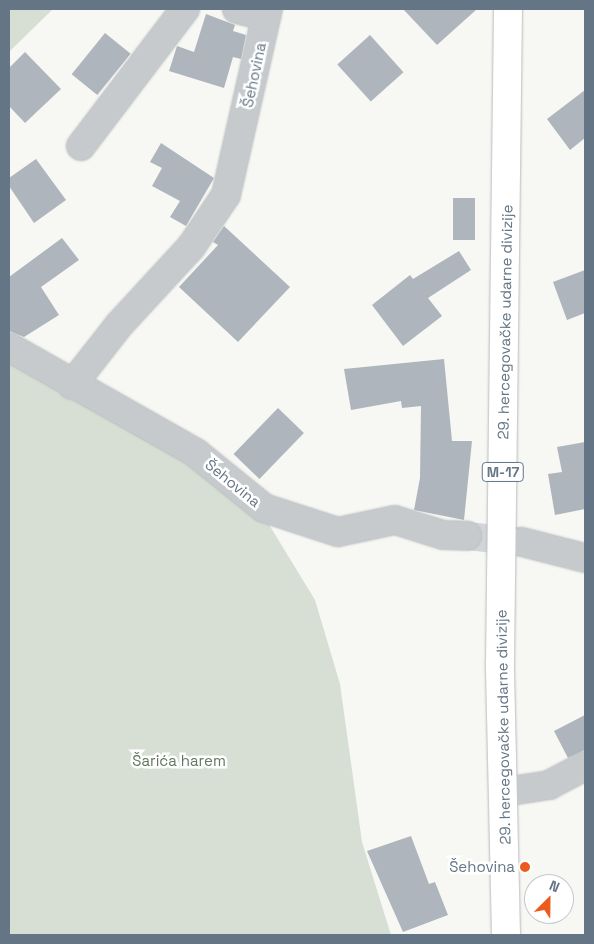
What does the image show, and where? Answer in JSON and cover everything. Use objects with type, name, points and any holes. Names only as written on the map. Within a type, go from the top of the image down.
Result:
[{"type":"main road","name":"29. hercegovačke udarne divizije","points":[[506,935],[500,663],[508,9]]},
{"type":"street","points":[[81,146],[185,9]]},
{"type":"street","points":[[237,9],[267,12]]},
{"type":"street","name":"Šehovina","points":[[72,385],[119,325],[191,247],[226,195],[267,12]]},
{"type":"street","name":"Šehovina","points":[[9,347],[72,385],[132,413],[196,453],[264,508],[338,532],[395,520],[443,535],[467,536]]},
{"type":"street","points":[[522,542],[585,558]]},
{"type":"street","points":[[504,792],[550,785],[585,766]]},
{"type":"green space","points":[[9,9],[53,9],[9,52]]},
{"type":"green space","name":"Šarića harem","points":[[9,346],[262,513],[315,600],[340,684],[362,842],[391,935],[9,935]]},
{"type":"building","points":[[403,9],[477,9],[437,45]]},
{"type":"building","points":[[206,14],[235,25],[233,31],[246,35],[241,59],[233,57],[224,88],[169,71],[177,46],[194,52]]},
{"type":"building","points":[[105,33],[131,54],[97,95],[72,74]]},
{"type":"building","points":[[370,35],[403,72],[371,102],[337,64]]},
{"type":"building","points":[[25,52],[61,89],[25,123],[9,106],[9,68]]},
{"type":"building","points":[[585,90],[585,138],[570,150],[547,119]]},
{"type":"building","points":[[161,143],[214,178],[186,226],[170,217],[180,201],[152,186],[162,168],[150,162]]},
{"type":"building","points":[[36,159],[66,200],[34,223],[9,186],[9,178]]},
{"type":"building","points":[[453,198],[475,198],[475,240],[453,240]]},
{"type":"building","points":[[224,226],[290,287],[238,342],[179,287],[218,245],[213,242]]},
{"type":"building","points":[[62,238],[79,260],[41,287],[59,315],[24,337],[9,331],[9,277]]},
{"type":"building","points":[[459,251],[471,270],[428,298],[442,316],[403,346],[372,305],[410,275],[413,279]]},
{"type":"building","points":[[585,270],[585,313],[567,320],[553,282]]},
{"type":"building","points":[[444,359],[452,441],[472,441],[464,520],[414,510],[420,478],[421,406],[402,408],[401,401],[351,410],[344,369]]},
{"type":"building","points":[[278,408],[304,433],[259,479],[234,454]]},
{"type":"building","points":[[585,442],[585,509],[555,515],[548,474],[562,472],[557,447]]},
{"type":"building","points":[[585,715],[585,750],[568,758],[554,731]]},
{"type":"building","points":[[411,836],[429,884],[435,882],[448,915],[403,932],[367,851]]},
{"type":"tunnel","points":[[467,536],[522,542]]},
{"type":"place","name":"Šehovina","points":[[525,867]]}]
